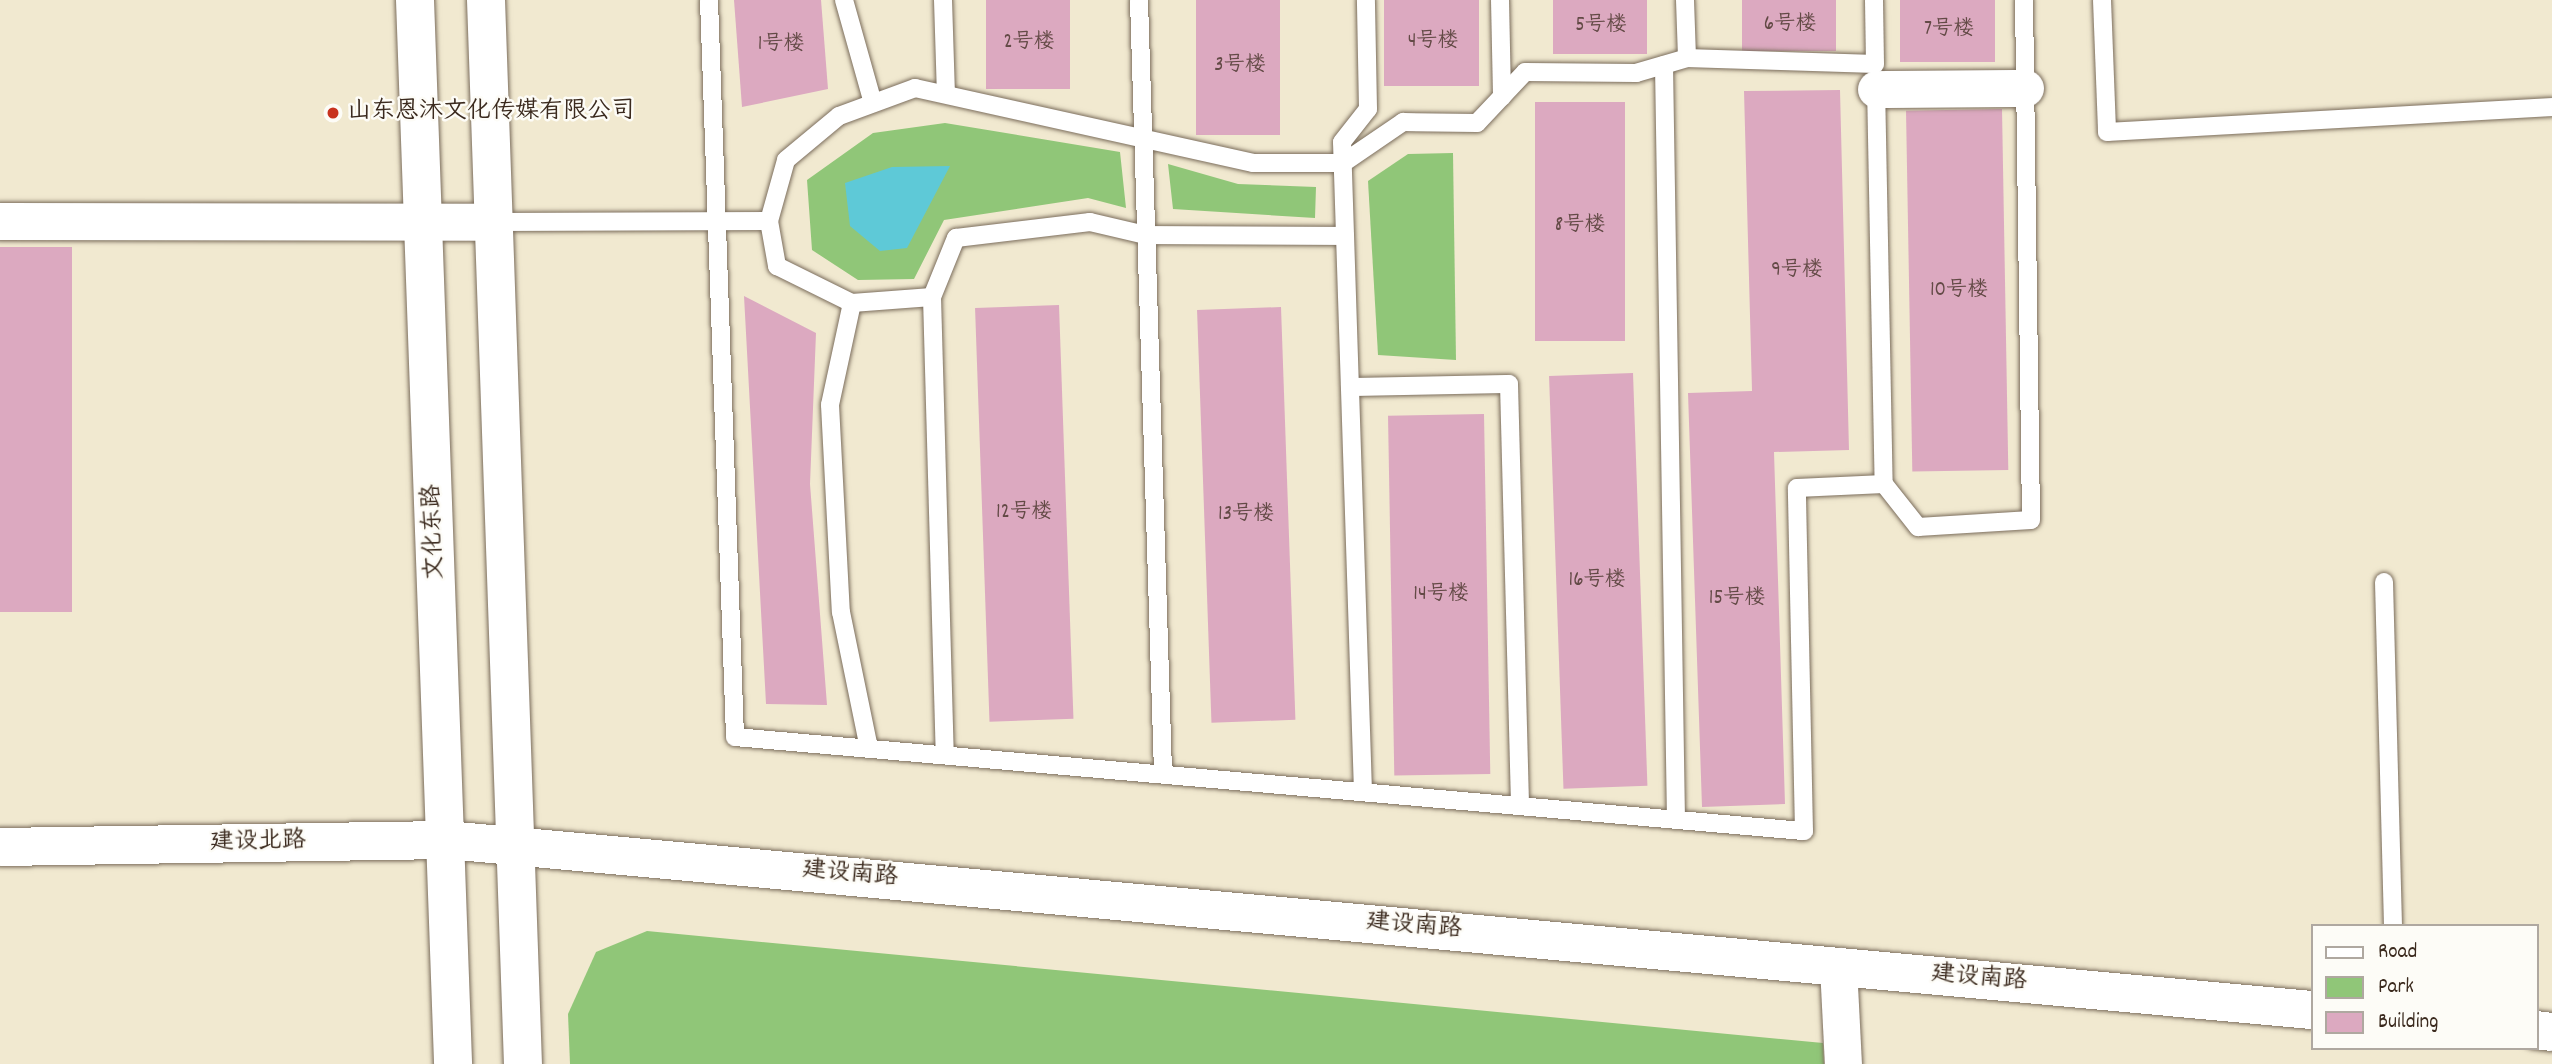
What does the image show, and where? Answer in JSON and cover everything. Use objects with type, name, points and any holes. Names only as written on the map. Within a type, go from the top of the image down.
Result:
[{"type":"main road","name":"文化东路","points":[[415,0],[453,1064]]},
{"type":"main road","points":[[486,0],[523,1064]]},
{"type":"main road","name":"建设北路","points":[[0,847],[447,840],[517,845]]},
{"type":"main road","name":"建设南路","points":[[517,845],[2310,1010]]},
{"type":"street","points":[[1876,77],[2025,89]]},
{"type":"street","points":[[0,221],[494,222]]},
{"type":"street","points":[[1838,966],[1843,1064]]},
{"type":"lane","points":[[709,0],[735,737],[1804,831],[1797,488],[1884,484]]},
{"type":"lane","points":[[844,0],[873,103]]},
{"type":"lane","points":[[943,0],[946,93]]},
{"type":"lane","points":[[1139,0],[1163,774]]},
{"type":"lane","points":[[1363,792],[1342,142],[1368,108],[1366,0]]},
{"type":"lane","points":[[1500,0],[1502,97]]},
{"type":"lane","points":[[1685,0],[1687,58]]},
{"type":"lane","points":[[1874,0],[1884,484],[1918,527],[2031,520],[2024,0]]},
{"type":"lane","points":[[2102,0],[2107,132],[2552,107]]},
{"type":"lane","points":[[932,297],[852,303],[777,266],[769,221],[786,160],[839,116],[915,88],[1144,135],[1253,163],[1343,163],[1403,122],[1477,123],[1525,72],[1636,73],[1687,58],[1876,77]]},
{"type":"lane","points":[[1664,65],[1676,820]]},
{"type":"lane","points":[[494,222],[716,226],[769,221]]},
{"type":"lane","points":[[945,755],[932,297],[956,238],[1090,222],[1146,235],[1345,236]]},
{"type":"lane","points":[[852,303],[831,405],[841,612],[869,748]]},
{"type":"lane","points":[[1350,387],[1508,384],[1520,806]]},
{"type":"lane","points":[[2385,582],[2393,924]]},
{"type":"green space","points":[[945,123],[1120,152],[1126,208],[1088,198],[944,220],[914,279],[858,280],[812,250],[807,180],[873,133]]},
{"type":"green space","points":[[1453,153],[1456,360],[1378,355],[1368,181],[1408,154]]},
{"type":"green space","points":[[1168,164],[1238,184],[1316,187],[1315,218],[1173,209]]},
{"type":"green space","points":[[647,931],[1823,1043],[1824,1064],[570,1064],[568,1014],[596,952]]},
{"type":"water","points":[[950,166],[907,248],[880,251],[850,226],[845,183],[892,167]]},
{"type":"building","points":[[734,0],[821,0],[828,89],[742,107]]},
{"type":"building","points":[[986,0],[1070,0],[1070,89],[986,89]]},
{"type":"building","points":[[1196,0],[1280,0],[1280,135],[1196,135]]},
{"type":"building","points":[[1384,0],[1479,0],[1479,86],[1384,86]]},
{"type":"building","points":[[1553,0],[1647,0],[1647,54],[1553,54]]},
{"type":"building","points":[[1742,0],[1836,0],[1836,51],[1742,51]]},
{"type":"building","points":[[1900,0],[1995,0],[1995,62],[1900,62]]},
{"type":"building","points":[[1840,90],[1849,450],[1774,452],[1785,804],[1702,807],[1688,393],[1752,391],[1744,91]]},
{"type":"building","points":[[1535,102],[1625,102],[1625,341],[1535,341]]},
{"type":"building","points":[[2002,109],[2008,470],[1912,472],[1906,111]]},
{"type":"building","points":[[0,247],[72,247],[72,612],[0,612]]},
{"type":"building","points":[[744,296],[816,333],[810,484],[827,705],[766,704]]},
{"type":"building","points":[[1059,305],[1073,719],[989,722],[975,308]]},
{"type":"building","points":[[1281,307],[1295,720],[1211,723],[1197,310]]},
{"type":"building","points":[[1633,373],[1647,786],[1563,789],[1549,376]]},
{"type":"building","points":[[1484,414],[1490,774],[1394,776],[1388,416]]},
{"type":"place","name":"山东恩沐文化传媒有限公司","points":[[333,113]]}]
